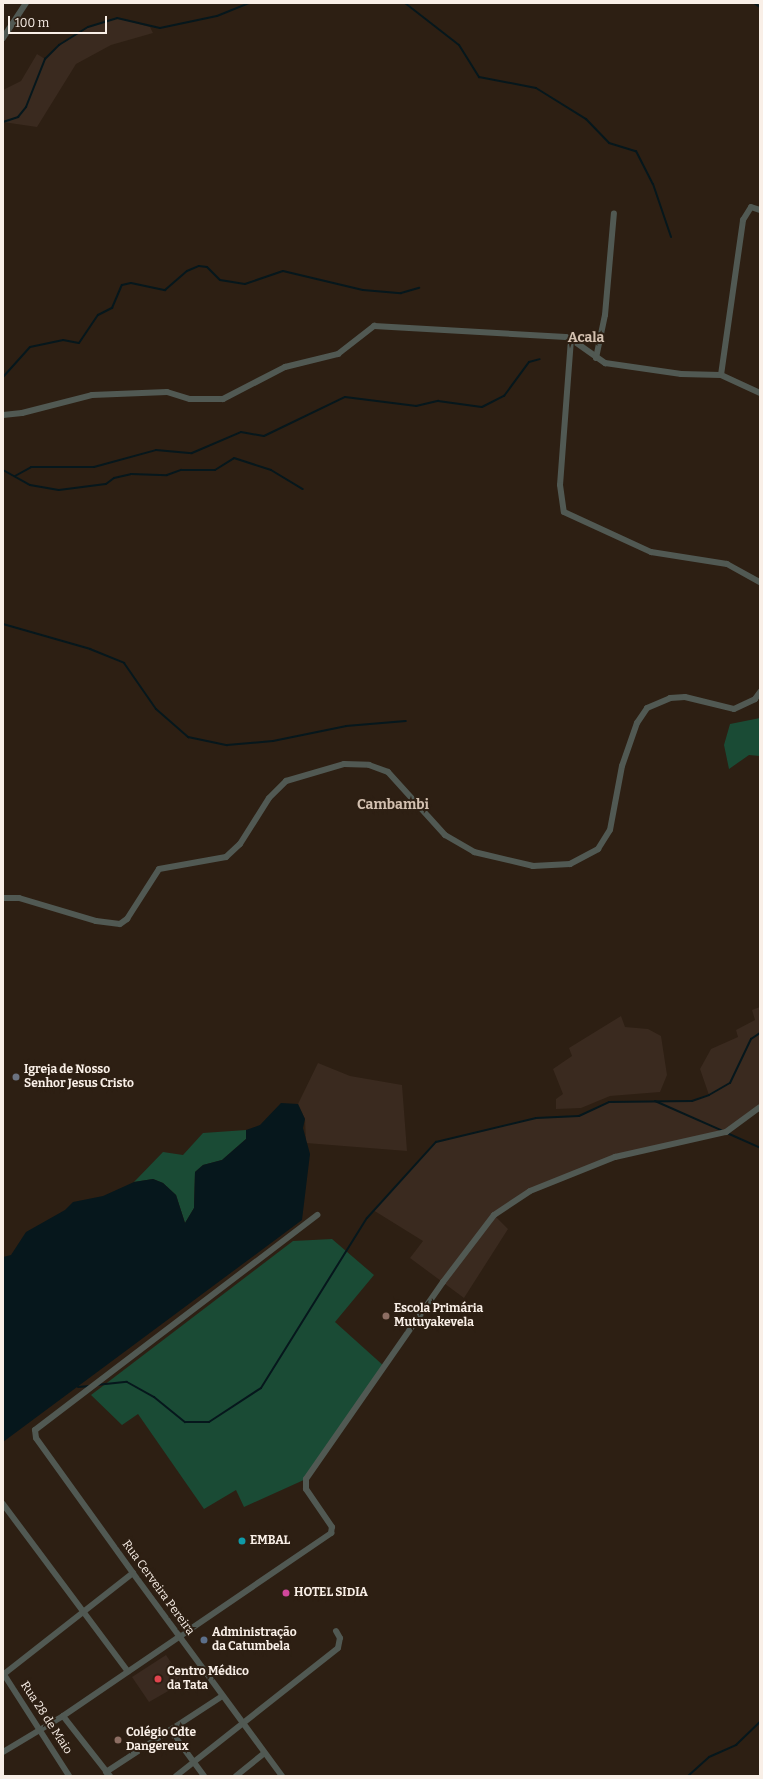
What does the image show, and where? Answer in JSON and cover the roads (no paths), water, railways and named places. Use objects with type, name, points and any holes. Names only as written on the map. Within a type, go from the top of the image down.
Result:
[{"type":"street","points":[[3,38],[26,3]]},
{"type":"street","points":[[721,374],[743,220],[751,207],[760,210]]},
{"type":"street","points":[[596,358],[605,315],[614,213]]},
{"type":"street","points":[[3,415],[22,413],[92,394],[167,392],[190,399],[223,399],[285,367],[338,354],[374,326],[571,339],[596,358],[666,372],[721,374],[760,392]]},
{"type":"street","points":[[571,339],[560,484],[564,512],[651,552],[727,564],[760,582]]},
{"type":"street","points":[[3,898],[19,898],[96,921],[120,924],[127,919],[159,869],[226,857],[240,844],[269,798],[286,781],[344,764],[368,765],[388,772],[439,830],[454,843],[474,852],[533,866],[570,864],[598,849],[610,830],[620,771],[637,723],[647,708],[685,697],[734,709],[755,699],[760,692]]},
{"type":"street","points":[[3,1752],[63,1716],[180,1638],[333,1530],[306,1489],[306,1479],[443,1282],[494,1215],[530,1190],[615,1157],[726,1132],[760,1107]]},
{"type":"street","name":"Rua Cerveira Pereira","points":[[282,1776],[132,1573],[36,1438],[35,1430],[317,1215]]},
{"type":"street","points":[[3,1504],[83,1609],[128,1672]]},
{"type":"street","points":[[4,1673],[83,1609],[132,1573]]},
{"type":"street","points":[[176,1776],[241,1721],[338,1648],[340,1638],[336,1631]]},
{"type":"street","name":"Rua 28 de Maio","points":[[4,1673],[41,1728],[69,1776]]},
{"type":"street","points":[[63,1716],[108,1774],[170,1730],[222,1696]]},
{"type":"street","points":[[170,1730],[204,1776]]},
{"type":"street","points":[[236,1776],[264,1753]]},
{"type":"waterway","points":[[3,122],[18,117],[26,107],[45,59],[59,45],[88,27],[117,18],[160,28],[217,16],[249,3]]},
{"type":"waterway","points":[[405,3],[459,45],[479,77],[536,88],[586,119],[609,143],[636,151],[653,184],[671,237]]},
{"type":"waterway","points":[[754,3],[760,7]]},
{"type":"waterway","points":[[3,377],[30,347],[63,340],[79,343],[98,315],[112,308],[122,285],[131,283],[165,290],[187,271],[199,266],[207,267],[220,280],[245,284],[283,271],[363,290],[401,293],[419,288]]},
{"type":"waterway","points":[[15,476],[31,467],[94,467],[156,450],[192,453],[241,432],[264,436],[345,397],[416,406],[438,401],[482,407],[504,396],[529,362],[540,359]]},
{"type":"waterway","points":[[3,470],[30,485],[59,490],[106,484],[114,478],[131,474],[167,475],[181,470],[215,470],[234,458],[271,470],[303,489]]},
{"type":"waterway","points":[[3,624],[90,649],[124,663],[156,709],[188,737],[227,745],[273,741],[346,726],[406,721]]},
{"type":"waterway","points":[[96,1385],[127,1382],[154,1397],[185,1422],[209,1422],[261,1388],[367,1218],[436,1142],[536,1118],[579,1116],[609,1102],[692,1101],[709,1095],[730,1083],[751,1039],[760,1033]]},
{"type":"waterway","points":[[655,1101],[723,1131]]},
{"type":"waterway","points":[[727,1133],[760,1148]]},
{"type":"waterway","points":[[78,1387],[90,1386]]},
{"type":"waterway","points":[[760,1671],[760,1705]]},
{"type":"waterway","points":[[688,1776],[709,1757],[736,1745],[760,1722]]},
{"type":"place","name":"Igreja de Nosso Senhor Jesus Cristo","points":[[16,1077]]},
{"type":"place","name":"Escola Primária Mutuyakevela","points":[[386,1316]]},
{"type":"place","name":"EMBAL","points":[[242,1541]]},
{"type":"place","name":"HOTEL SIDIA","points":[[286,1593]]},
{"type":"place","name":"Administração da Catumbela","points":[[204,1640]]},
{"type":"place","name":"Centro Médico da Tata","points":[[158,1679]]},
{"type":"place","name":"Colégio Cdte Dangereux","points":[[118,1740]]},
{"type":"district","name":"Acala","points":[[586,338]]},
{"type":"district","name":"Cambambi","points":[[393,805]]}]
